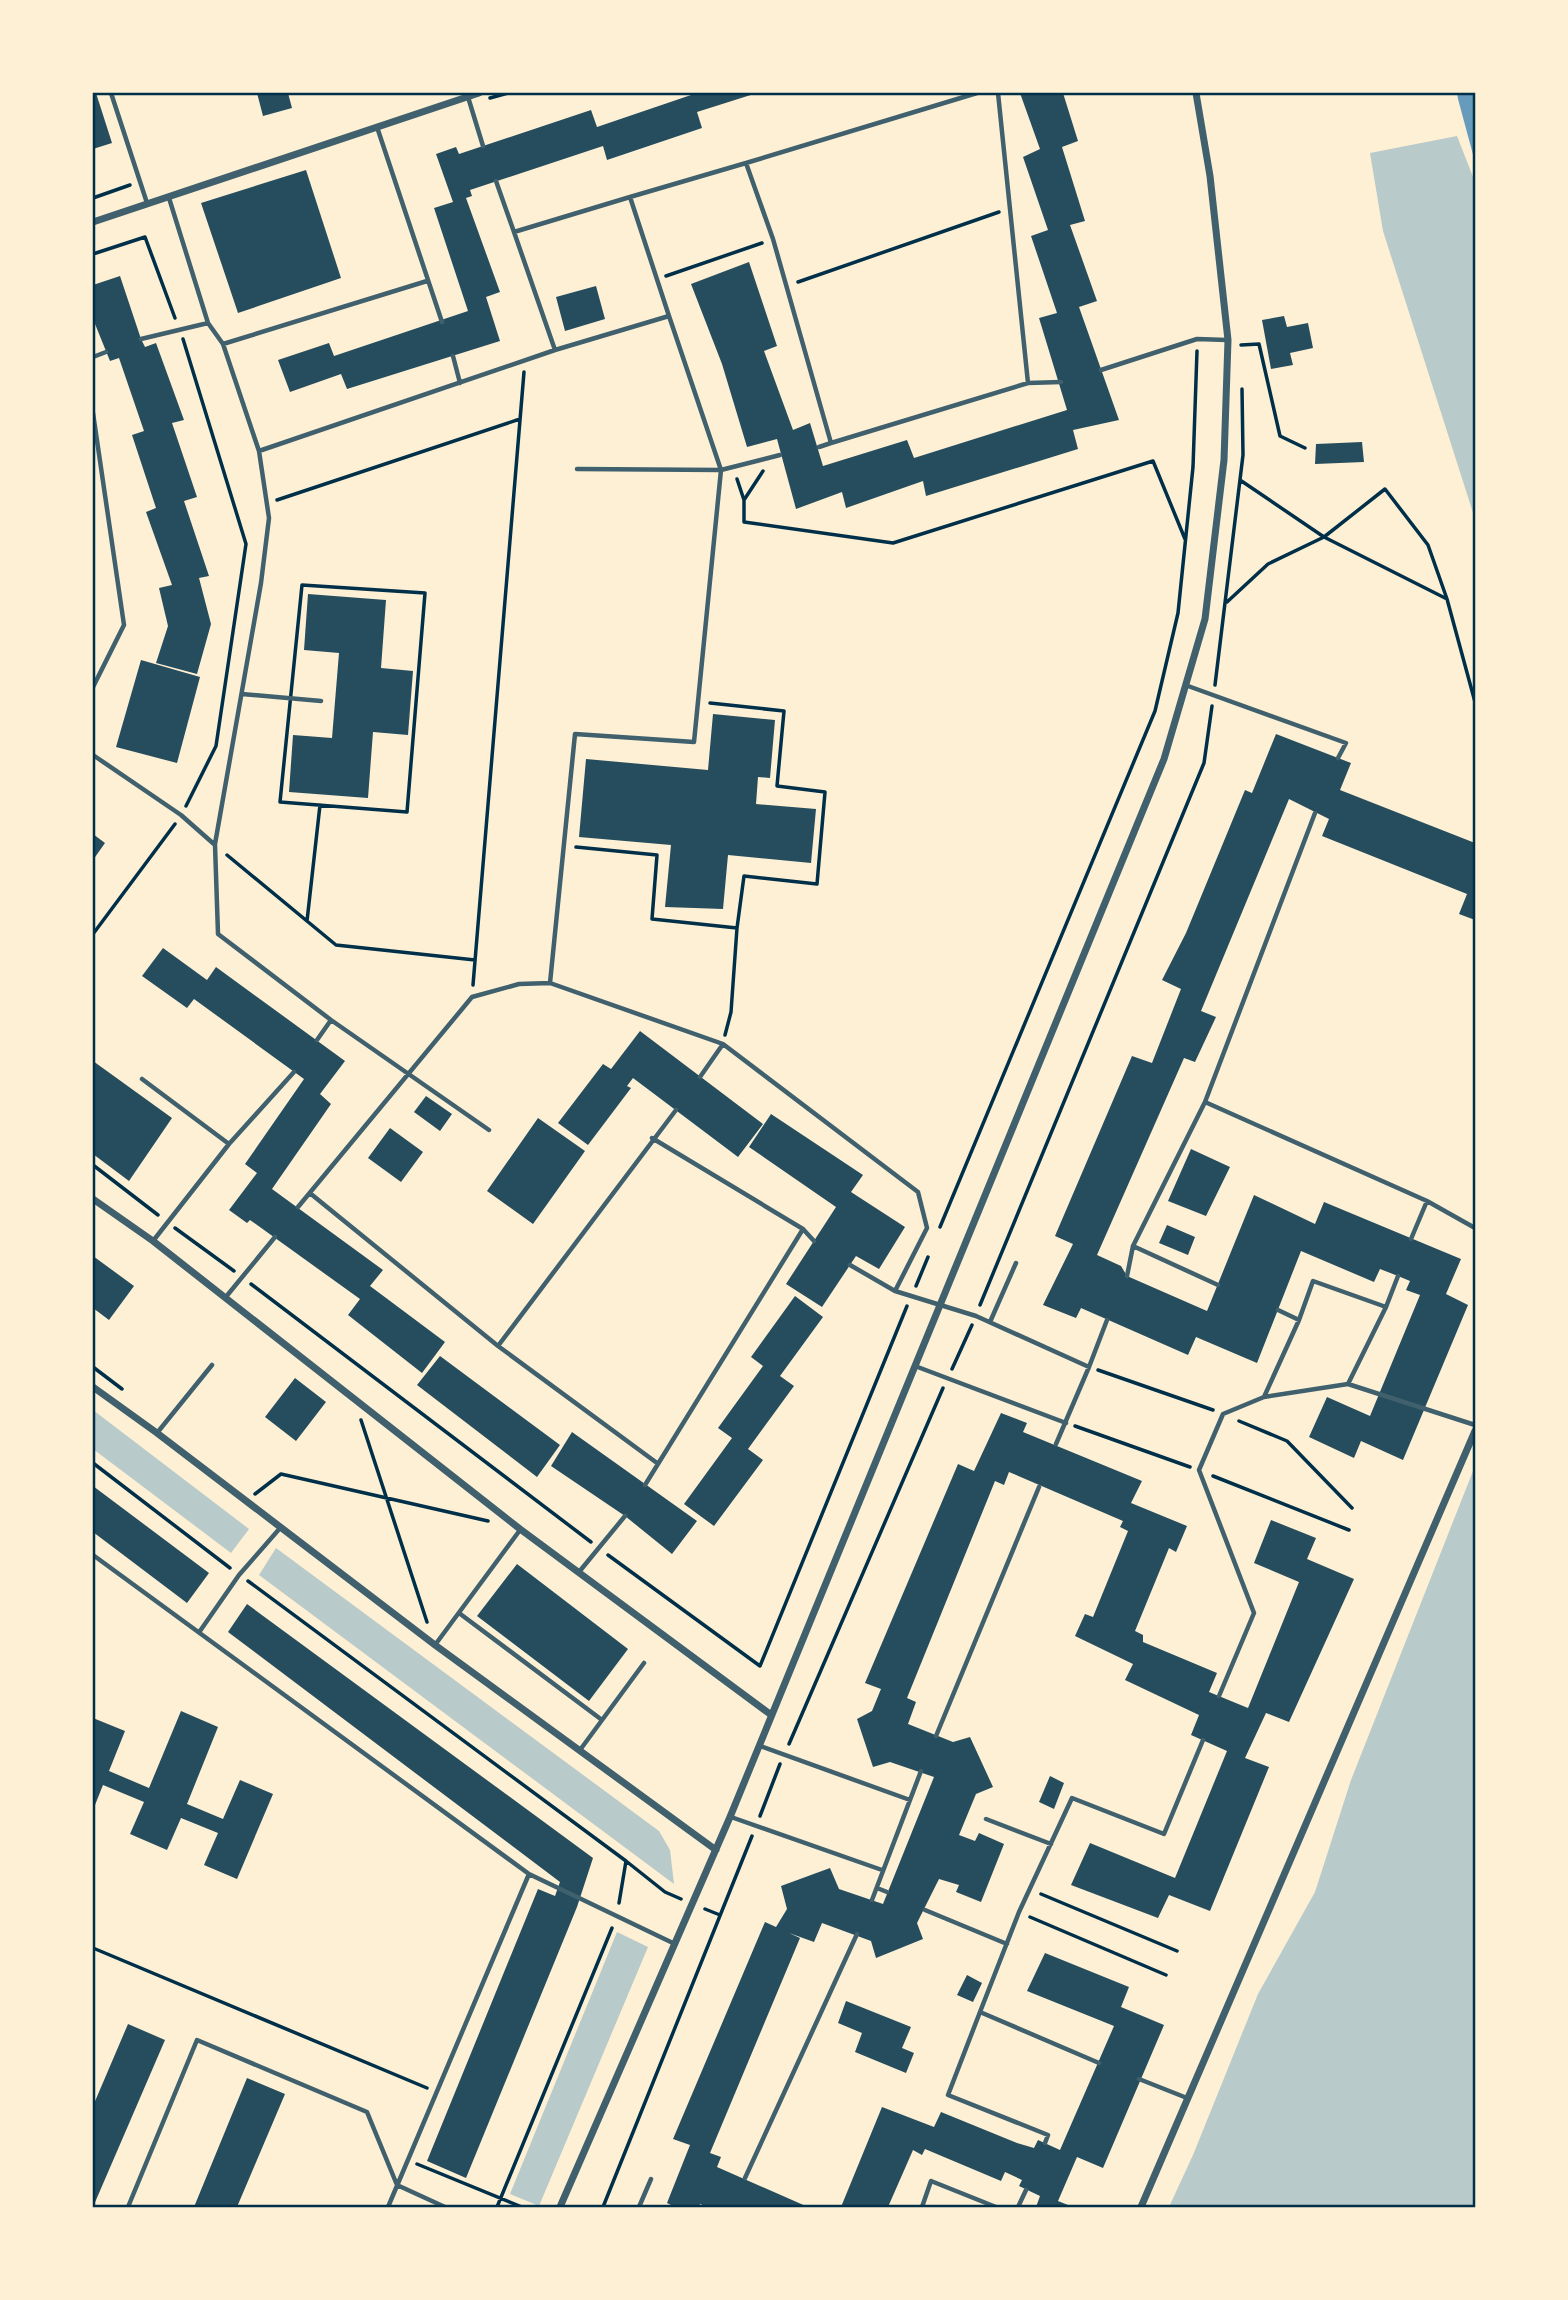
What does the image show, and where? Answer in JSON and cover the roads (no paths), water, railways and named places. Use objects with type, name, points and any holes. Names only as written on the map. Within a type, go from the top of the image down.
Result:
[{"type":"street","points":[[93,222],[479,93]]},
{"type":"street","points":[[560,2207],[730,1817],[1164,759],[1188,686],[1205,619],[1217,526],[1224,460],[1228,340],[1210,176],[1196,93]]},
{"type":"street","points":[[93,1199],[153,1241],[520,1529],[770,1714]]},
{"type":"street","points":[[93,1387],[158,1433],[435,1644],[716,1850]]},
{"type":"street","points":[[1141,2207],[1475,1431]]},
{"type":"lane","points":[[111,93],[148,204]]},
{"type":"lane","points":[[514,232],[977,93]]},
{"type":"lane","points":[[998,93],[1028,383]]},
{"type":"lane","points":[[468,96],[484,146]]},
{"type":"lane","points":[[377,126],[442,322]]},
{"type":"lane","points":[[746,163],[773,240],[831,443]]},
{"type":"lane","points":[[495,181],[555,350]]},
{"type":"lane","points":[[550,983],[575,734],[694,742],[721,470],[630,197]]},
{"type":"lane","points":[[169,198],[208,323],[223,344],[259,451],[269,518],[261,583],[215,845],[218,934],[331,1020],[489,1130]]},
{"type":"lane","points":[[223,344],[427,281]]},
{"type":"lane","points":[[259,451],[555,350],[668,316]]},
{"type":"lane","points":[[141,339],[208,323]]},
{"type":"lane","points":[[1101,370],[1197,339],[1228,340]]},
{"type":"lane","points":[[93,357],[106,352]]},
{"type":"lane","points":[[453,356],[460,383]]},
{"type":"lane","points":[[819,447],[1028,383],[1061,382]]},
{"type":"lane","points":[[93,413],[124,625],[93,687]]},
{"type":"lane","points":[[577,469],[721,470],[780,455]]},
{"type":"lane","points":[[1188,686],[1346,743],[1338,758]]},
{"type":"lane","points":[[242,694],[321,701]]},
{"type":"lane","points":[[93,757],[181,815],[215,845]]},
{"type":"lane","points":[[1127,1276],[1133,1246],[1205,1102],[1315,813]]},
{"type":"lane","points":[[298,1207],[472,997],[519,984],[550,983],[723,1044],[918,1192],[927,1228],[895,1291]]},
{"type":"lane","points":[[317,1040],[331,1020]]},
{"type":"lane","points":[[700,1077],[723,1044]]},
{"type":"lane","points":[[153,1241],[229,1144],[294,1072]]},
{"type":"lane","points":[[142,1079],[229,1144]]},
{"type":"lane","points":[[1205,1102],[1427,1201],[1475,1228]]},
{"type":"lane","points":[[498,1346],[652,1138],[676,1110]]},
{"type":"lane","points":[[652,1138],[803,1229],[814,1241]]},
{"type":"lane","points":[[311,1194],[498,1346],[657,1463]]},
{"type":"lane","points":[[1411,1239],[1427,1201]]},
{"type":"lane","points":[[645,1485],[803,1229]]},
{"type":"lane","points":[[225,1299],[275,1237]]},
{"type":"lane","points":[[1133,1246],[1218,1285]]},
{"type":"lane","points":[[990,1322],[1016,1263]]},
{"type":"lane","points":[[850,1265],[895,1291],[942,1303],[976,1316],[1089,1367]]},
{"type":"lane","points":[[1348,1384],[1386,1307],[1398,1276]]},
{"type":"lane","points":[[1264,1397],[1314,1281],[1386,1307]]},
{"type":"lane","points":[[1278,1310],[1299,1320]]},
{"type":"lane","points":[[1056,1444],[1107,1320]]},
{"type":"lane","points":[[158,1433],[212,1365]]},
{"type":"lane","points":[[915,1366],[1066,1423]]},
{"type":"lane","points":[[1219,1696],[1254,1613],[1199,1471],[1223,1414],[1264,1397],[1348,1384],[1475,1425]]},
{"type":"lane","points":[[936,1735],[1039,1487]]},
{"type":"lane","points":[[579,1572],[625,1516]]},
{"type":"lane","points":[[200,1631],[239,1575],[281,1526]]},
{"type":"lane","points":[[435,1644],[520,1529]]},
{"type":"lane","points":[[93,1555],[529,1874],[676,1944]]},
{"type":"lane","points":[[459,1613],[602,1720]]},
{"type":"lane","points":[[580,1750],[644,1663]]},
{"type":"lane","points":[[1045,2143],[1048,2135],[948,2095],[1019,1912],[1072,1798],[1164,1834],[1203,1740]]},
{"type":"lane","points":[[758,1745],[910,1800]]},
{"type":"lane","points":[[872,1900],[921,1771]]},
{"type":"lane","points":[[730,1817],[882,1870]]},
{"type":"lane","points":[[986,1819],[1051,1844]]},
{"type":"lane","points":[[388,2207],[439,2093],[529,1874]]},
{"type":"lane","points":[[877,1888],[887,1892]]},
{"type":"lane","points":[[925,1910],[1007,1944]]},
{"type":"lane","points":[[745,2178],[857,1934]]},
{"type":"lane","points":[[980,2012],[1098,2063]]},
{"type":"lane","points":[[128,2207],[197,2040],[367,2112],[397,2185],[446,2207]]},
{"type":"lane","points":[[1139,2079],[1188,2098]]},
{"type":"lane","points":[[639,2207],[652,2179]]},
{"type":"lane","points":[[922,2207],[931,2181],[996,2207]]},
{"type":"lane","points":[[1018,2207],[1026,2190]]},
{"type":"water","points":[[1457,93],[1475,93],[1475,162],[1458,99]]}]
